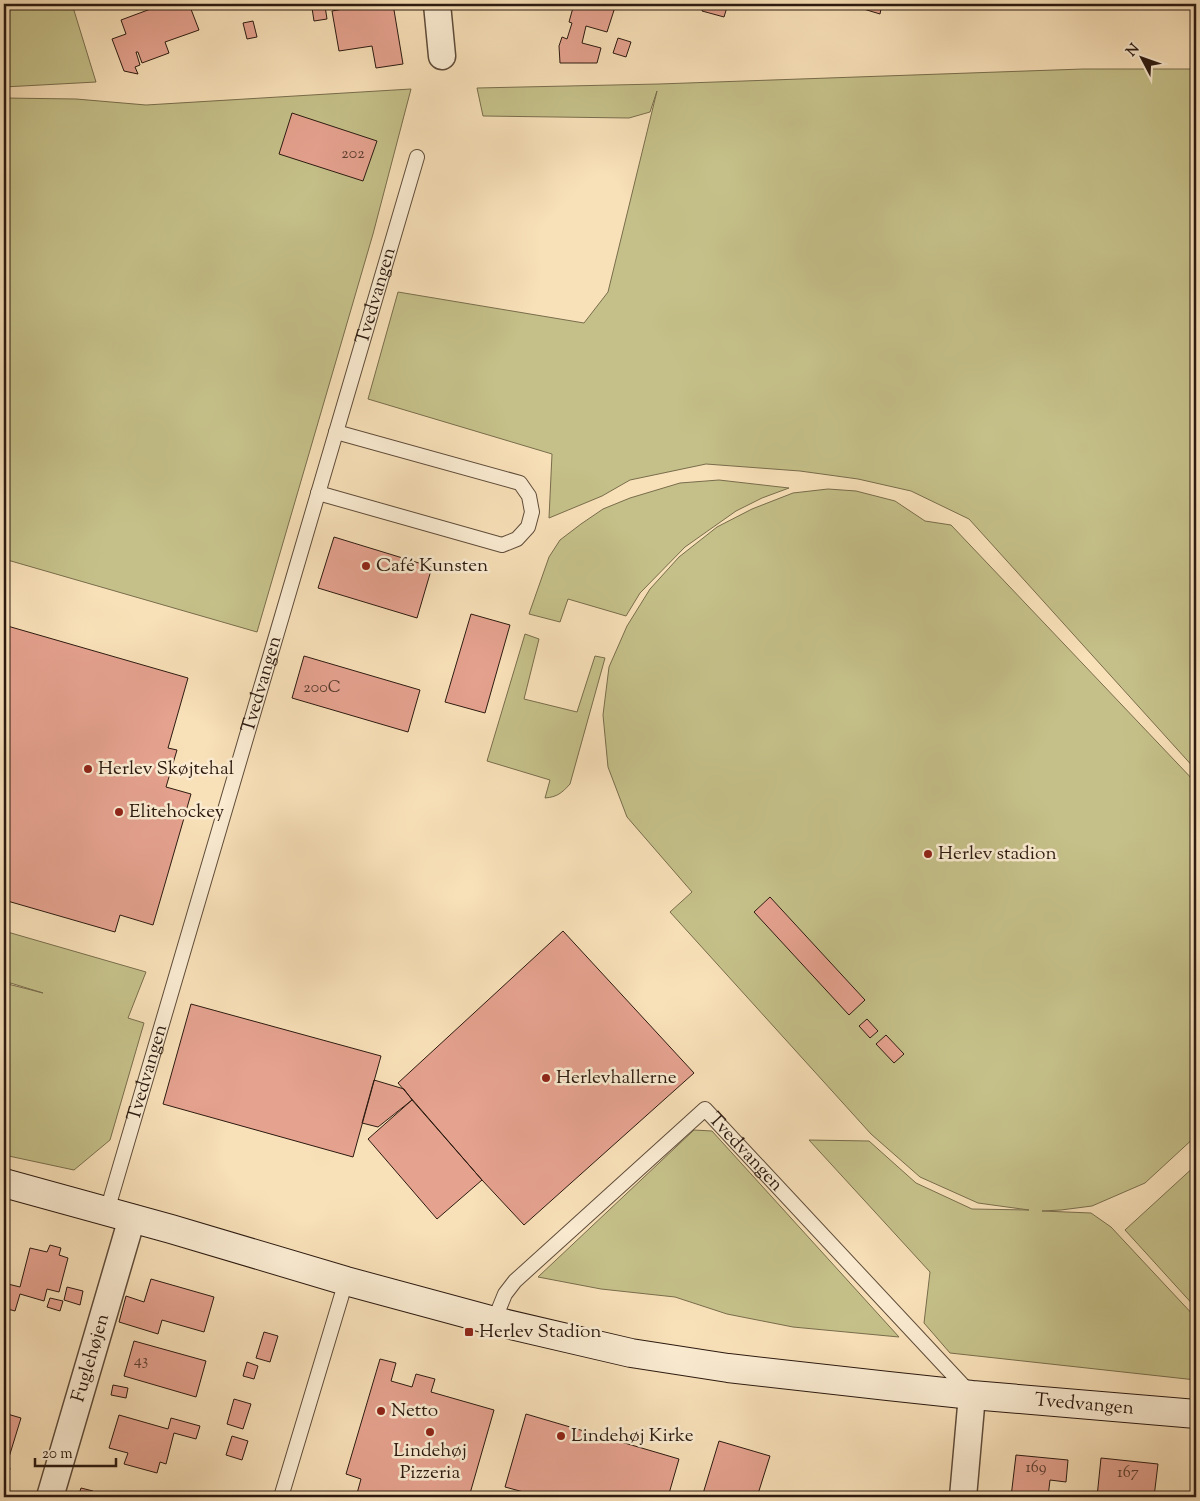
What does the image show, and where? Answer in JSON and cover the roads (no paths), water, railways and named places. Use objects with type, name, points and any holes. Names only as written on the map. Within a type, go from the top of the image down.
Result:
[{"type":"street","points":[[438,4],[442,56]]},
{"type":"street","name":"Tvedvangen","points":[[4,1183],[119,1214],[346,1281],[494,1321],[631,1353],[728,1368],[972,1395],[1196,1414]]},
{"type":"street","name":"Fuglehøjen","points":[[50,1497],[119,1214]]},
{"type":"street","points":[[963,1497],[972,1395]]},
{"type":"lane","name":"Tvedvangen","points":[[119,1214],[318,493],[416,157]]},
{"type":"lane","points":[[318,493],[502,545],[517,539],[528,527],[532,512],[531,504],[529,496],[520,483],[336,432]]},
{"type":"lane","name":"Tvedvangen","points":[[494,1321],[505,1294],[515,1280],[705,1109],[972,1395]]},
{"type":"lane","points":[[281,1497],[346,1281]]},
{"type":"place","name":"Café Kunsten","points":[[366,566]]},
{"type":"place","name":"Herlev Skøjtehal","points":[[88,769]]},
{"type":"place","name":"Elitehockey","points":[[119,812]]},
{"type":"place","name":"Herlev stadion","points":[[928,854]]},
{"type":"place","name":"Herlevhallerne","points":[[546,1078]]},
{"type":"place","name":"Herlev Stadion","points":[[469,1332]]},
{"type":"place","name":"Netto","points":[[381,1411]]},
{"type":"place","name":"Lindehøj Pizzeria","points":[[430,1432]]},
{"type":"place","name":"Lindehøj Kirke","points":[[561,1436]]}]
